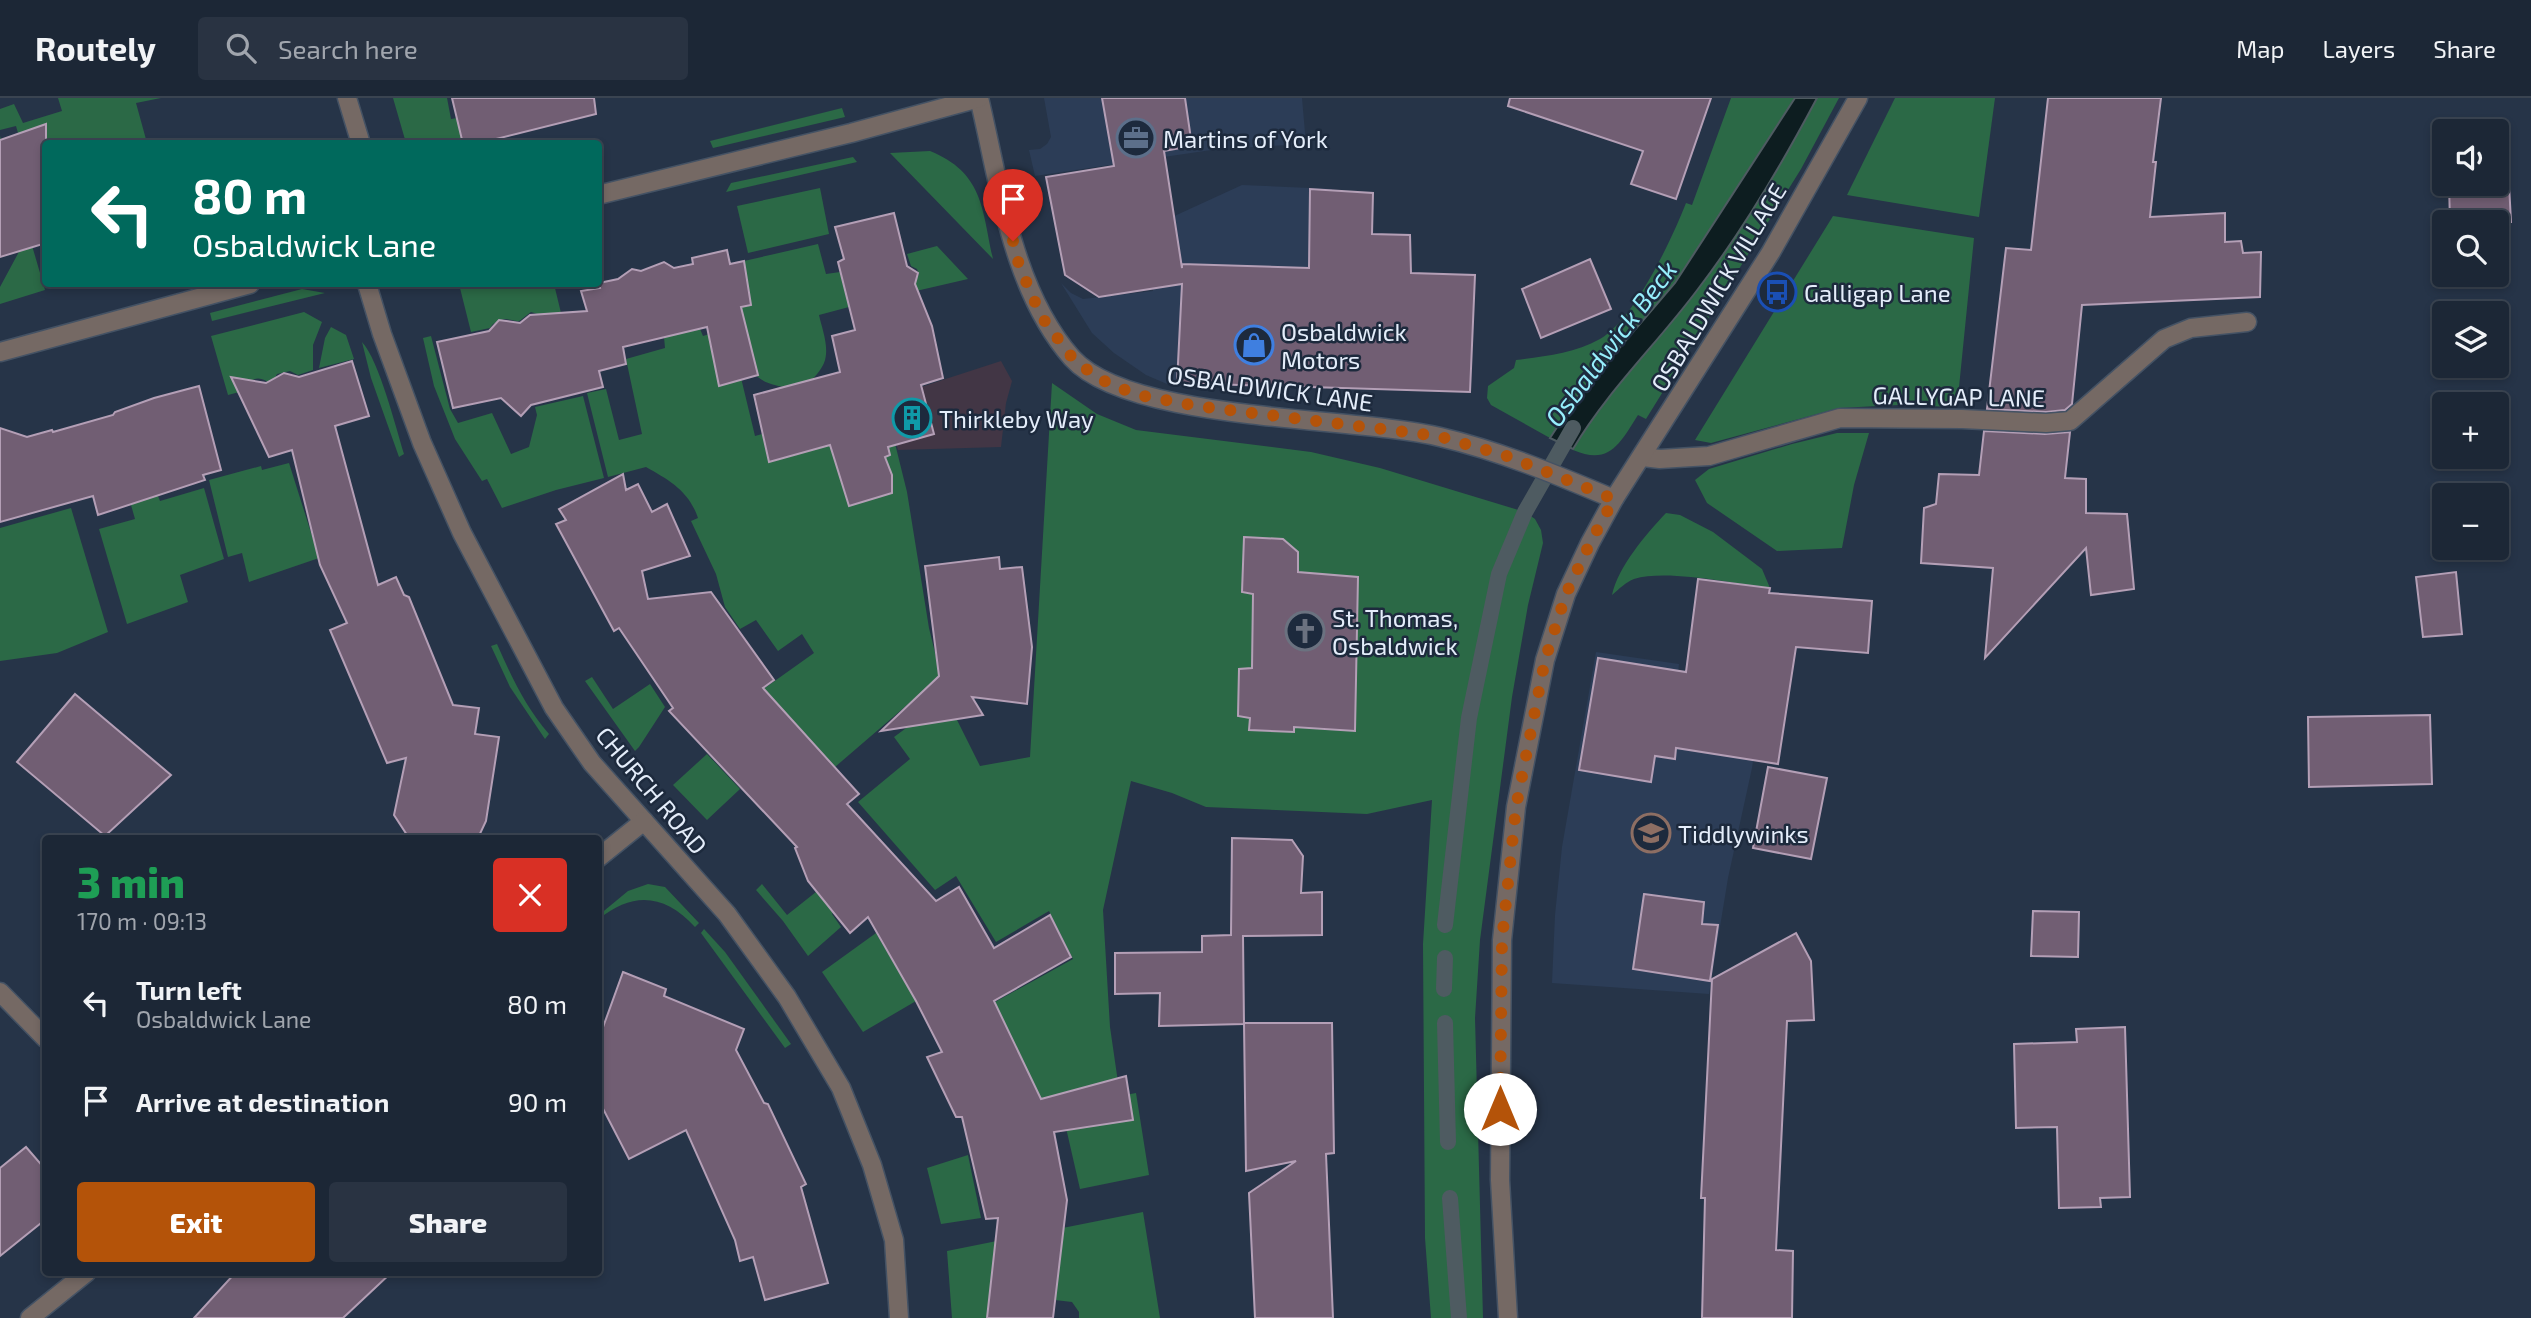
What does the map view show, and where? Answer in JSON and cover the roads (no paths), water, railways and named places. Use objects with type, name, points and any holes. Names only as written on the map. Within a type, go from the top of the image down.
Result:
[{"type":"street","points":[[348,98],[360,140]]},
{"type":"street","points":[[602,194],[852,133],[979,98]]},
{"type":"street","name":"OSBALDWICK LANE","points":[[979,98],[1019,265],[1041,316],[1074,360],[1100,379],[1134,394],[1196,406],[1438,436],[1507,456],[1614,499]]},
{"type":"street","name":"OSBALDWICK VILLAGE","points":[[1508,1318],[1500,1171],[1502,953],[1513,833],[1545,660],[1566,594],[1614,499],[1771,253],[1858,98]]},
{"type":"street","points":[[0,352],[239,287]]},
{"type":"street","name":"CHURCH ROAD","points":[[368,287],[422,443],[462,533],[554,708],[592,763],[727,914],[787,998],[841,1088],[872,1165],[894,1240],[899,1318]]},
{"type":"street","name":"GALLYGAP LANE","points":[[1643,457],[1660,459],[1709,456],[1840,418],[2046,423],[2070,421],[2164,338],[2191,328],[2246,322]]},
{"type":"street","points":[[602,855],[644,821]]},
{"type":"street","points":[[0,992],[42,1035]]},
{"type":"street","points":[[30,1318],[82,1276]]},
{"type":"waterway","name":"Osbaldwick Beck","points":[[1445,925],[1469,718],[1499,574],[1525,512],[1573,428]]},
{"type":"waterway","name":"Osbaldwick Beck","points":[[1444,989],[1445,958]]},
{"type":"waterway","name":"Osbaldwick Beck","points":[[1445,1023],[1448,1142]]},
{"type":"waterway","name":"Osbaldwick Beck","points":[[1450,1198],[1459,1318]]},
{"type":"place","name":"Martins of York","points":[[1136,138]]},
{"type":"place","name":"Galligap Lane","points":[[1777,292]]},
{"type":"place","name":"Osbaldwick Motors","points":[[1254,345]]},
{"type":"place","name":"Thirkleby Way","points":[[912,418]]},
{"type":"place","name":"St. Thomas, Osbaldwick","points":[[1305,631]]},
{"type":"place","name":"Tiddlywinks","points":[[1651,833]]}]
